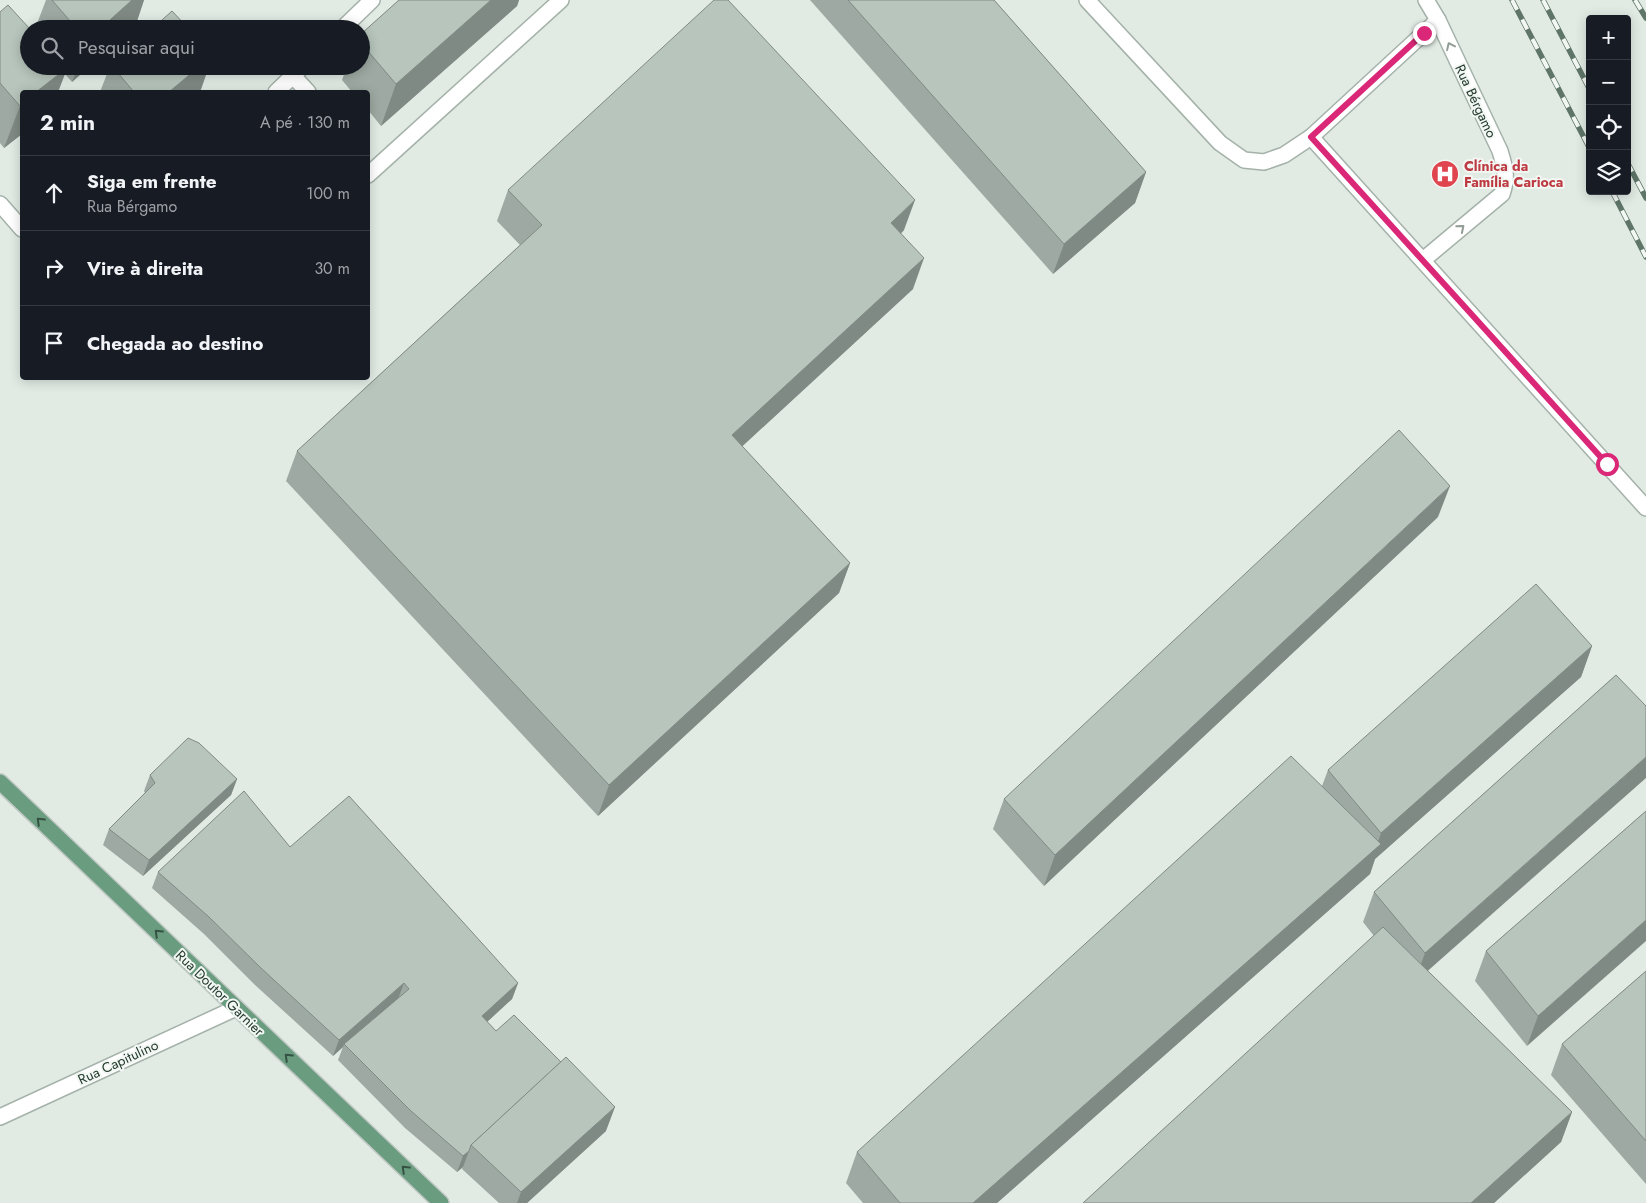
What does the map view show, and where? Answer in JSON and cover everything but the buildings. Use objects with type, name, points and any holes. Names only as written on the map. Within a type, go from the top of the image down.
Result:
[{"type":"main road","name":"Rua Doutor Garnier","points":[[0,782],[441,1203]]},
{"type":"street","points":[[351,20],[372,0]]},
{"type":"street","points":[[370,167],[561,0]]},
{"type":"street","points":[[1087,0],[1220,143],[1244,160],[1264,162],[1284,155],[1311,137],[1438,20]]},
{"type":"street","name":"Rua Bérgamo","points":[[1423,260],[1502,194],[1506,182],[1500,151],[1438,20],[1426,0]]},
{"type":"street","points":[[278,90],[294,75]]},
{"type":"street","points":[[300,75],[307,90]]},
{"type":"street","points":[[1311,137],[1646,508]]},
{"type":"street","points":[[0,204],[20,227]]},
{"type":"street","name":"Rua Capitulino","points":[[0,1117],[236,1008]]},
{"type":"railway","points":[[1512,0],[1586,141]]},
{"type":"railway","points":[[1543,0],[1586,82]]},
{"type":"railway","points":[[1635,0],[1646,18]]},
{"type":"railway","points":[[1631,170],[1646,198]]},
{"type":"railway","points":[[1614,195],[1646,257]]},
{"type":"place","name":"Clínica da Família Carioca","points":[[1445,174]]},
{"type":"route","points":[[1424,33],[1311,137],[1607,464]]}]
